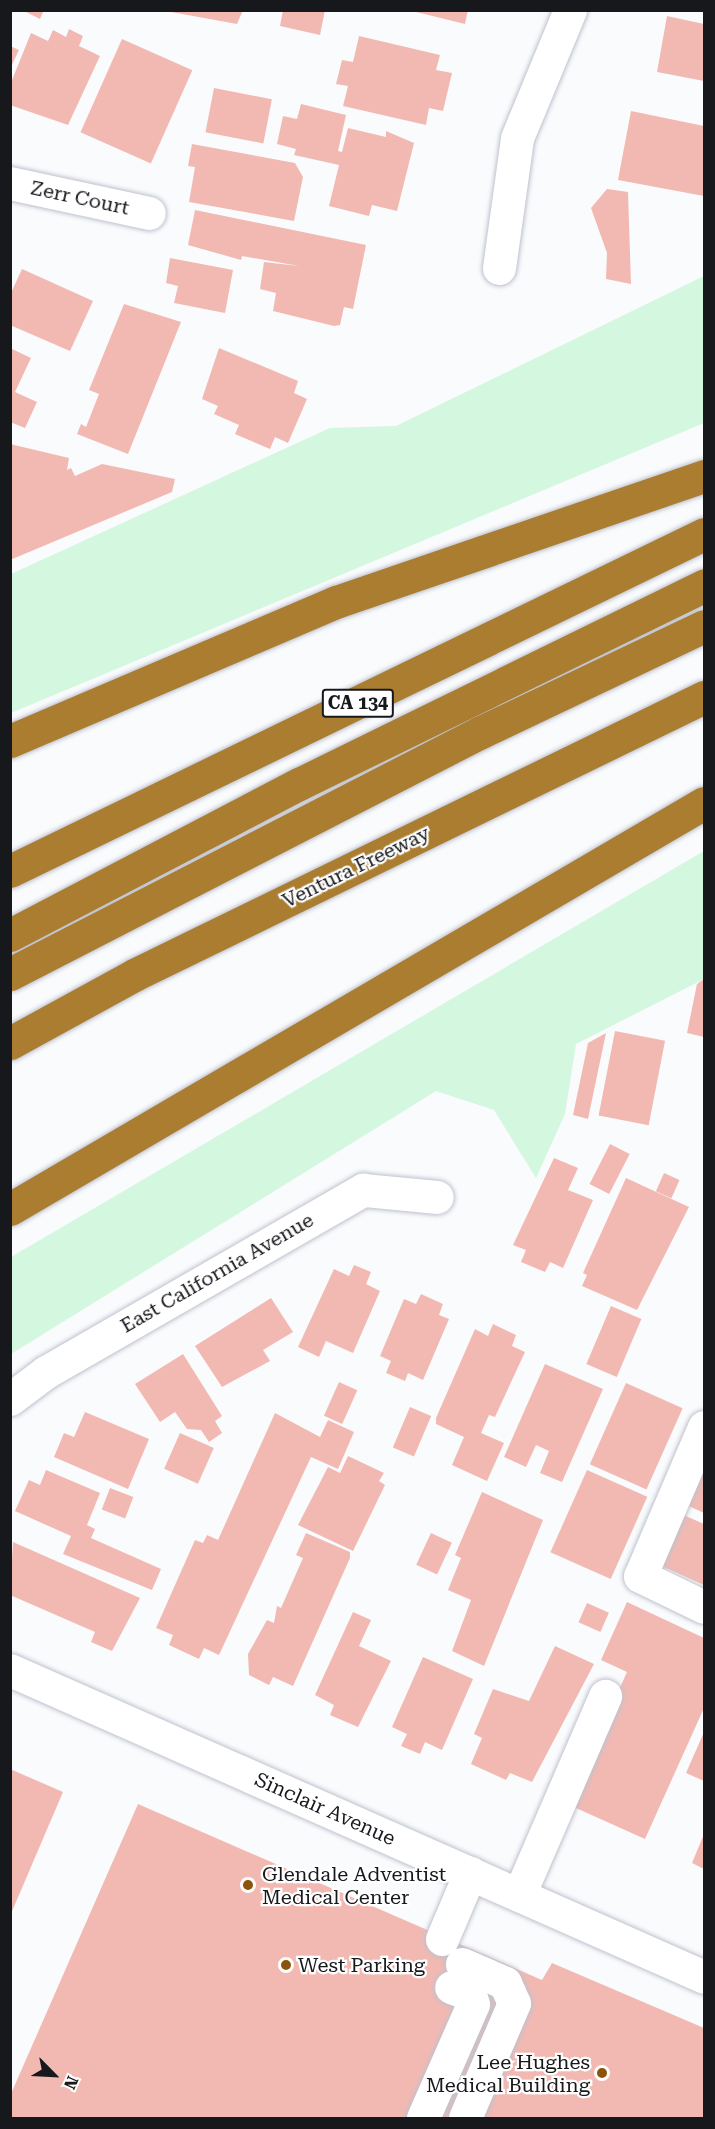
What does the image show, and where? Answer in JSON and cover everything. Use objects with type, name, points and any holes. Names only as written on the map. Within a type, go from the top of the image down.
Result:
[{"type":"highway","points":[[10,741],[336,602],[705,476]]},
{"type":"highway","name":"CA 134","points":[[10,871],[705,534]]},
{"type":"highway","points":[[10,935],[298,784],[705,586]]},
{"type":"highway","points":[[10,974],[479,733],[705,626]]},
{"type":"highway","name":"Ventura Freeway","points":[[10,1043],[134,975],[705,697]]},
{"type":"highway","points":[[10,1209],[705,803]]},
{"type":"highway","points":[[10,1053],[134,975]]},
{"type":"street","points":[[499,268],[517,138],[570,10]]},
{"type":"street","name":"Zerr Court","points":[[10,183],[149,213]]},
{"type":"street","name":"East California Avenue","points":[[10,1399],[45,1372],[363,1190],[437,1197]]},
{"type":"street","points":[[705,1427],[640,1576],[705,1607]]},
{"type":"street","name":"Sinclair Avenue","points":[[10,1670],[705,1977]]},
{"type":"street","points":[[519,1895],[605,1696]]},
{"type":"street","points":[[423,2118],[473,2004],[470,1994],[452,1963],[470,1873]]},
{"type":"street","points":[[452,1963],[506,1983],[514,2004],[465,2118]]},
{"type":"green space","points":[[704,276],[704,423],[11,713],[11,574],[330,428],[396,426]]},
{"type":"green space","points":[[704,851],[704,979],[576,1044],[565,1114],[536,1178],[494,1110],[436,1091],[11,1354],[11,1257]]},
{"type":"building","points":[[22,10],[44,10],[40,19]]},
{"type":"building","points":[[160,10],[243,10],[237,24]]},
{"type":"building","points":[[283,10],[325,10],[320,35],[280,26]]},
{"type":"building","points":[[408,10],[468,10],[465,24]]},
{"type":"building","points":[[667,16],[704,24],[704,81],[657,72]]},
{"type":"building","points":[[69,29],[83,36],[79,46],[100,56],[68,125],[10,105],[10,85],[31,33],[48,41],[53,30],[66,37]]},
{"type":"building","points":[[359,36],[440,55],[436,70],[452,73],[443,111],[429,108],[426,125],[343,106],[348,86],[336,84],[342,60],[353,62]]},
{"type":"building","points":[[122,39],[192,70],[151,164],[81,132]]},
{"type":"building","points":[[10,46],[19,50],[10,69]]},
{"type":"building","points":[[214,88],[272,99],[263,143],[205,132]]},
{"type":"building","points":[[301,104],[346,115],[338,151],[342,152],[348,128],[386,137],[386,131],[414,143],[397,211],[372,205],[369,216],[329,206],[339,165],[294,155],[296,149],[277,144],[283,116],[297,119]]},
{"type":"building","points":[[631,111],[704,126],[704,196],[618,180]]},
{"type":"building","points":[[192,144],[295,163],[303,177],[294,221],[189,202],[195,167],[188,166]]},
{"type":"building","points":[[607,189],[628,192],[631,284],[606,279],[607,253],[591,208]]},
{"type":"building","points":[[195,210],[366,245],[353,309],[344,307],[340,325],[334,326],[273,311],[276,293],[260,289],[264,262],[299,266],[242,256],[241,260],[188,245]]},
{"type":"building","points":[[170,258],[233,270],[225,313],[174,303],[178,286],[166,283]]},
{"type":"building","points":[[22,269],[93,301],[70,351],[10,325],[10,295]]},
{"type":"building","points":[[124,304],[181,322],[128,454],[77,434],[81,424],[86,427],[99,394],[89,390]]},
{"type":"building","points":[[10,348],[31,358],[15,392],[37,402],[25,428],[10,422]]},
{"type":"building","points":[[219,348],[298,381],[294,393],[307,399],[288,443],[275,437],[270,449],[235,434],[239,425],[214,414],[218,406],[202,399]]},
{"type":"building","points":[[10,444],[69,458],[67,470],[71,468],[75,476],[102,464],[175,479],[172,492],[10,560]]},
{"type":"building","points":[[704,979],[704,1037],[687,1033],[697,984]]},
{"type":"building","points":[[615,1031],[665,1041],[649,1125],[599,1115]]},
{"type":"building","points":[[606,1033],[588,1119],[573,1115],[588,1043]]},
{"type":"building","points":[[610,1144],[630,1154],[609,1194],[590,1184]]},
{"type":"building","points":[[554,1158],[578,1168],[568,1190],[593,1200],[563,1268],[550,1262],[545,1272],[521,1262],[526,1250],[513,1245]]},
{"type":"building","points":[[664,1173],[680,1180],[671,1198],[656,1191]]},
{"type":"building","points":[[626,1178],[689,1207],[637,1310],[582,1286],[587,1275],[583,1273]]},
{"type":"building","points":[[354,1265],[371,1272],[366,1284],[380,1291],[353,1353],[326,1341],[319,1357],[298,1347],[334,1269],[349,1276]]},
{"type":"building","points":[[421,1294],[443,1304],[439,1315],[449,1319],[423,1380],[408,1373],[405,1381],[386,1373],[391,1361],[380,1356],[404,1299],[416,1304]]},
{"type":"building","points":[[271,1298],[293,1332],[263,1350],[270,1361],[222,1387],[195,1346]]},
{"type":"building","points":[[611,1306],[641,1319],[617,1377],[586,1364]]},
{"type":"building","points":[[493,1324],[516,1335],[512,1346],[525,1352],[495,1417],[489,1415],[481,1433],[504,1443],[487,1481],[452,1465],[464,1437],[436,1424],[436,1418],[475,1329],[488,1336]]},
{"type":"building","points":[[183,1354],[222,1416],[215,1421],[222,1433],[209,1442],[201,1430],[187,1429],[175,1412],[160,1422],[135,1384]]},
{"type":"building","points":[[545,1364],[603,1389],[562,1482],[540,1473],[549,1451],[536,1445],[526,1467],[504,1457]]},
{"type":"building","points":[[339,1382],[357,1390],[342,1424],[324,1416]]},
{"type":"building","points":[[626,1383],[683,1408],[646,1490],[590,1464]]},
{"type":"building","points":[[410,1407],[431,1416],[414,1456],[393,1448]]},
{"type":"building","points":[[85,1412],[149,1439],[128,1489],[54,1457],[64,1433],[74,1437]]},
{"type":"building","points":[[275,1413],[320,1437],[328,1420],[354,1432],[338,1469],[311,1457],[219,1655],[204,1648],[199,1659],[169,1645],[173,1635],[156,1628],[195,1540],[203,1543],[207,1535],[218,1540]]},
{"type":"building","points":[[180,1433],[214,1448],[198,1484],[164,1469]]},
{"type":"building","points":[[348,1456],[384,1473],[379,1481],[385,1485],[353,1551],[298,1525],[328,1467],[340,1473]]},
{"type":"building","points":[[704,1458],[704,1513],[682,1503]]},
{"type":"building","points":[[46,1470],[100,1493],[87,1525],[95,1529],[91,1538],[161,1569],[152,1590],[63,1554],[71,1536],[15,1511],[29,1480],[40,1485]]},
{"type":"building","points":[[587,1470],[647,1497],[611,1579],[550,1552]]},
{"type":"building","points":[[110,1488],[133,1497],[125,1518],[102,1509]]},
{"type":"building","points":[[482,1492],[543,1520],[484,1666],[452,1651],[471,1600],[448,1590],[461,1558],[455,1555]]},
{"type":"building","points":[[679,1513],[704,1524],[704,1585],[657,1564]]},
{"type":"building","points":[[306,1533],[350,1552],[350,1558],[293,1686],[273,1677],[269,1685],[249,1675],[248,1654],[267,1620],[274,1623],[277,1606],[281,1608],[303,1558],[296,1555]]},
{"type":"building","points":[[431,1533],[452,1543],[437,1574],[416,1565]]},
{"type":"building","points":[[13,1542],[140,1598],[112,1651],[91,1642],[95,1632],[10,1595]]},
{"type":"building","points":[[627,1602],[704,1638],[704,1708],[645,1839],[567,1804],[627,1672],[601,1660]]},
{"type":"building","points":[[587,1603],[609,1613],[600,1632],[578,1622]]},
{"type":"building","points":[[353,1612],[371,1620],[359,1646],[391,1661],[358,1727],[330,1715],[334,1705],[315,1695]]},
{"type":"building","points":[[555,1646],[594,1664],[532,1782],[510,1773],[506,1780],[471,1764],[482,1738],[474,1734],[493,1689],[529,1701]]},
{"type":"building","points":[[423,1657],[473,1679],[442,1750],[425,1742],[420,1754],[401,1746],[407,1734],[392,1727]]},
{"type":"building","points":[[704,1732],[704,1781],[686,1773]]},
{"type":"building","points":[[10,1769],[63,1792],[10,1916]]},
{"type":"building","name":"Glendale Adventist Medical Center","points":[[138,1804],[542,1980],[552,1963],[704,2028],[704,2118],[10,2118],[10,2096]]},
{"type":"building","points":[[704,1834],[704,1869],[692,1863]]},
{"type":"place","name":"Glendale Adventist Medical Center","points":[[248,1885]]},
{"type":"place","name":"West Parking","points":[[286,1965]]},
{"type":"place","name":"Lee Hughes Medical Building","points":[[602,2073]]}]
